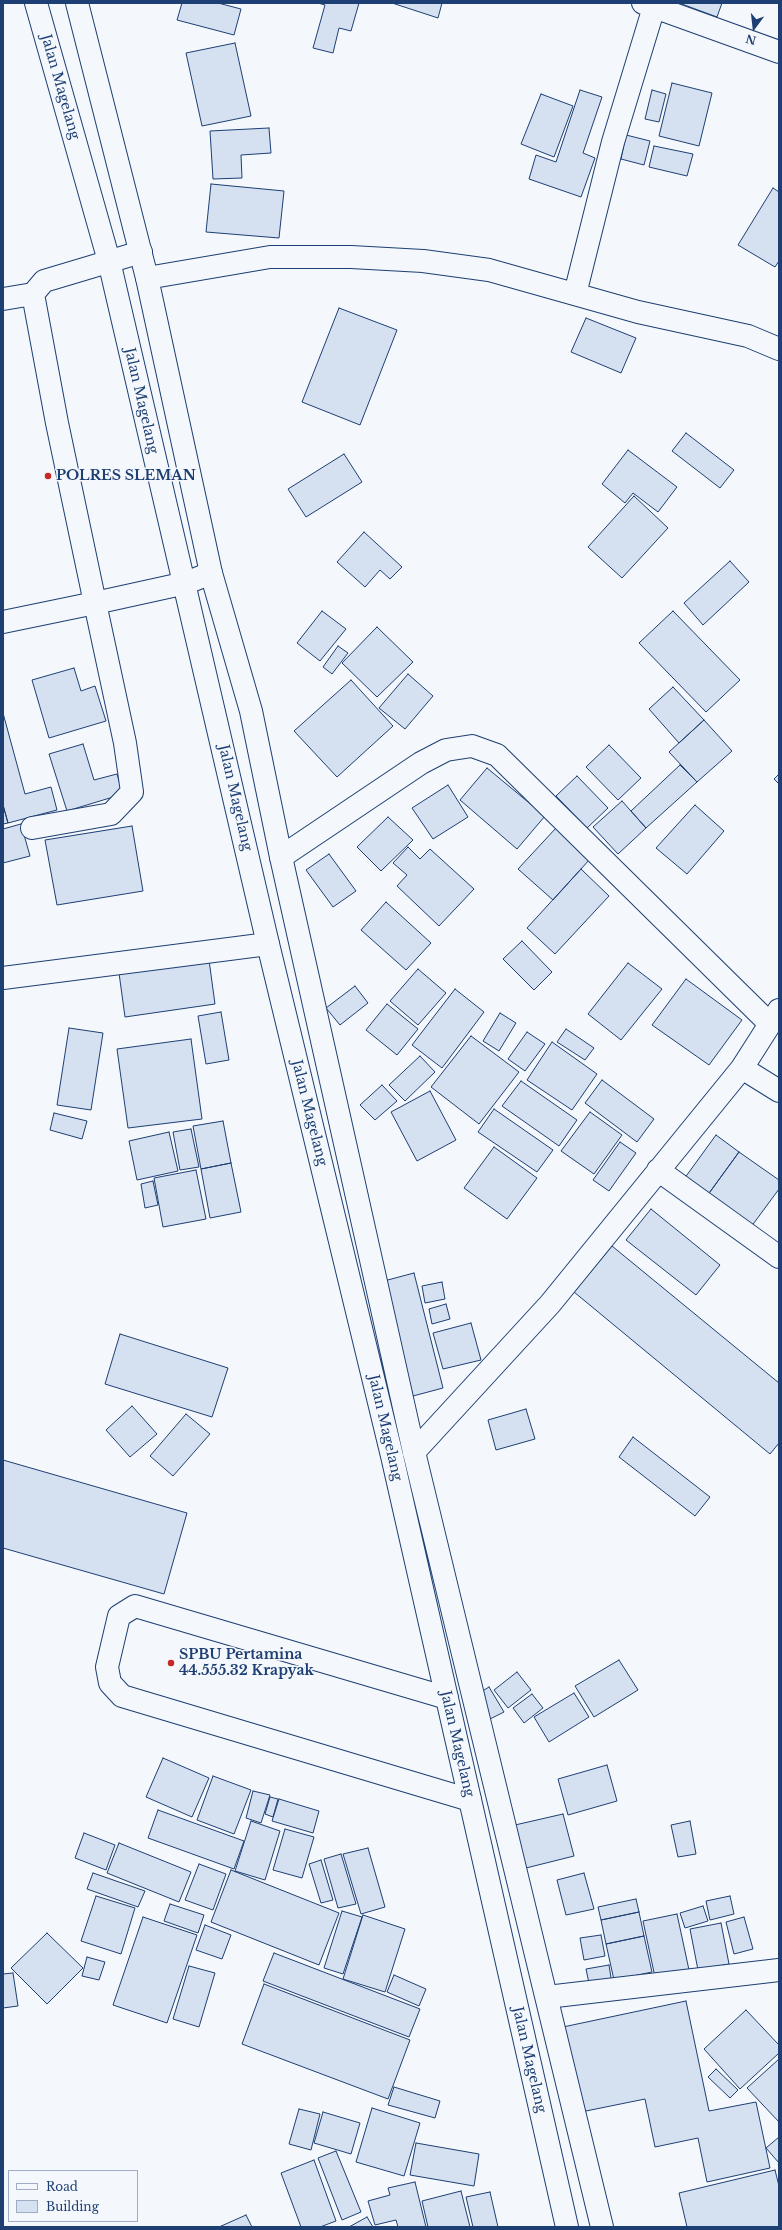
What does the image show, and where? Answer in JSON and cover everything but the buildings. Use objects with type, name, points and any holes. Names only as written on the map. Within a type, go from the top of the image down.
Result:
[{"type":"main road","name":"Jalan Magelang","points":[[36,3],[109,261],[173,539],[186,583],[268,944],[392,1456],[567,2227]]},
{"type":"main road","name":"Jalan Magelang","points":[[77,3],[141,252],[211,573],[251,711],[281,857],[414,1452],[602,2227]]},
{"type":"main road","points":[[575,294],[612,142],[649,5],[779,52]]},
{"type":"main road","points":[[3,300],[33,294],[44,281],[141,252]]},
{"type":"main road","points":[[147,278],[270,257],[351,257],[423,261],[489,270],[638,312],[748,336],[779,349]]},
{"type":"main road","points":[[32,828],[111,814],[132,792],[125,743],[57,423],[33,294]]},
{"type":"main road","points":[[3,622],[186,583],[211,573]]},
{"type":"main road","points":[[281,857],[421,763],[446,750],[472,746],[497,755],[775,1017],[742,1068],[550,1304],[414,1452]]},
{"type":"main road","points":[[3,978],[268,944]]},
{"type":"main road","points":[[742,1068],[779,1091]]},
{"type":"main road","points":[[658,1170],[779,1257]]},
{"type":"main road","points":[[447,1698],[135,1606],[119,1616],[107,1667],[110,1683],[122,1696],[470,1800]]},
{"type":"main road","points":[[479,1838],[506,1831]]},
{"type":"main road","points":[[547,1997],[779,1970]]},
{"type":"place","name":"POLRES SLEMAN","points":[[48,476]]},
{"type":"place","name":"SPBU Pertamina 44.555.32 Krapyak","points":[[171,1663]]}]
